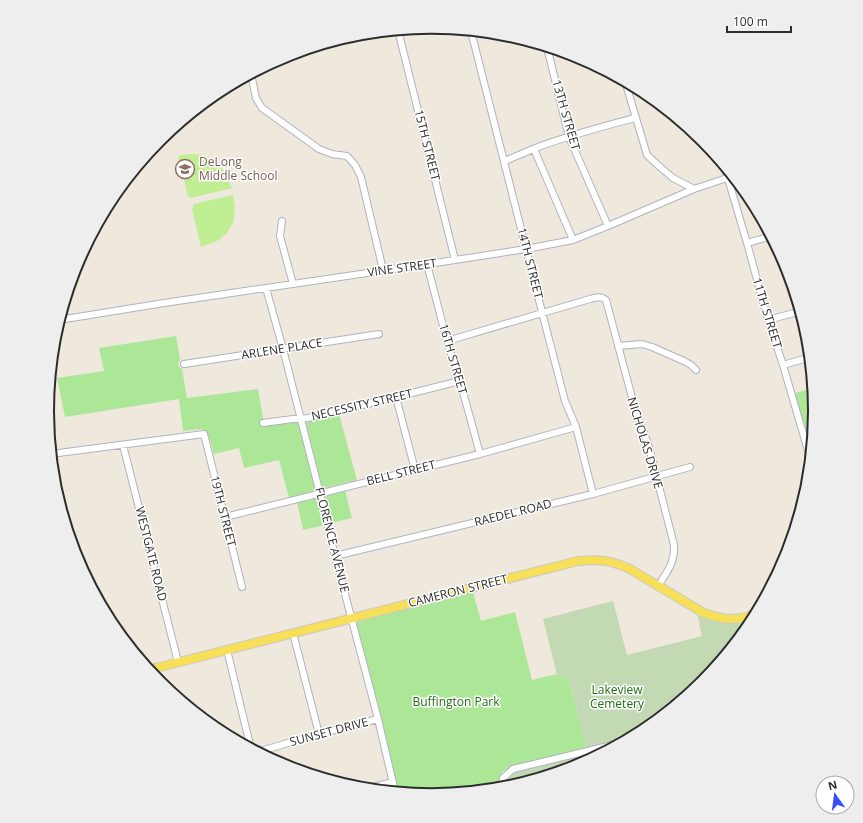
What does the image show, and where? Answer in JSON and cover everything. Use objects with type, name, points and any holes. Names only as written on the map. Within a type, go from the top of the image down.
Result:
[{"type":"main road","name":"CAMERON STREET","points":[[156,668],[578,561],[593,559],[608,561],[630,569],[702,612],[718,618],[735,619],[748,616]]},
{"type":"street","name":"15TH STREET","points":[[399,36],[455,260]]},
{"type":"street","name":"14TH STREET","points":[[473,36],[565,401],[576,427],[593,494]]},
{"type":"street","name":"13TH STREET","points":[[548,53],[569,137],[608,226]]},
{"type":"street","points":[[252,80],[256,98],[262,108],[319,149],[332,154],[347,156],[355,165],[360,177],[383,270]]},
{"type":"street","points":[[627,90],[647,155],[673,178],[694,189]]},
{"type":"street","points":[[505,161],[534,148],[602,126],[635,118]]},
{"type":"street","points":[[534,148],[573,240]]},
{"type":"street","name":"VINE STREET","points":[[66,319],[526,249],[573,240],[694,189],[727,177]]},
{"type":"street","name":"11TH STREET","points":[[732,183],[768,320],[807,448]]},
{"type":"street","points":[[282,221],[280,236],[293,284]]},
{"type":"street","points":[[747,243],[766,238]]},
{"type":"street","name":"16TH STREET","points":[[427,264],[447,341],[460,381],[480,454]]},
{"type":"street","name":"FLORENCE AVENUE","points":[[266,288],[378,719],[394,787]]},
{"type":"street","name":"NICHOLAS DRIVE","points":[[542,312],[598,297],[606,300],[634,405],[647,441],[674,545],[673,560],[658,586]]},
{"type":"street","points":[[447,341],[542,312]]},
{"type":"street","points":[[768,320],[796,312]]},
{"type":"street","name":"ARLENE PLACE","points":[[184,364],[379,334]]},
{"type":"street","points":[[618,346],[642,344],[652,347],[691,365],[696,370]]},
{"type":"street","points":[[783,365],[805,359]]},
{"type":"street","name":"NECESSITY STREET","points":[[263,423],[308,418],[460,381]]},
{"type":"street","points":[[396,397],[415,470]]},
{"type":"street","name":"BELL STREET","points":[[225,517],[480,454],[576,427]]},
{"type":"street","name":"19TH STREET","points":[[123,445],[204,434],[242,587]]},
{"type":"street","points":[[56,453],[123,445]]},
{"type":"street","name":"WESTGATE ROAD","points":[[123,445],[178,662]]},
{"type":"street","name":"RAEDEL ROAD","points":[[335,556],[593,494],[690,467]]},
{"type":"street","points":[[293,633],[319,734]]},
{"type":"street","points":[[228,650],[249,741]]},
{"type":"street","name":"SUNSET DRIVE","points":[[265,750],[378,719]]},
{"type":"street","points":[[502,782],[503,778],[513,769],[603,747]]},
{"type":"street","points":[[379,786],[393,782]]},
{"type":"green space","points":[[189,154],[202,155],[217,163],[225,172],[232,188],[191,198],[188,196],[178,156]]},
{"type":"green space","points":[[233,195],[235,207],[234,220],[228,232],[219,240],[201,247],[192,209],[194,204]]},
{"type":"green space","points":[[176,336],[180,359],[178,365],[182,369],[187,398],[258,389],[264,424],[298,421],[315,487],[314,491],[289,498],[279,460],[244,468],[239,448],[214,454],[207,432],[201,429],[183,431],[179,399],[65,417],[57,378],[104,371],[99,348]]},
{"type":"green space","points":[[808,390],[808,439],[795,393]]},
{"type":"green space","points":[[339,414],[357,480],[324,488],[320,479],[306,424],[308,422]]},
{"type":"green space","points":[[345,490],[352,518],[331,523],[325,497]]},
{"type":"green space","points":[[316,498],[318,500],[325,525],[303,530],[297,502]]},
{"type":"green space","name":"Buffington Park","points":[[473,592],[481,621],[515,612],[532,680],[557,674],[558,678],[568,677],[587,750],[510,767],[503,771],[499,777],[500,783],[456,788],[432,789],[397,787],[357,628],[357,622]]},
{"type":"green space","name":"Lakeview Cemetery","points":[[613,601],[627,655],[702,636],[697,614],[704,618],[718,622],[740,623],[744,622],[731,641],[698,678],[661,711],[641,725],[598,750],[576,760],[553,769],[506,782],[514,773],[586,754],[587,750],[568,677],[558,679],[543,619]]},
{"type":"place","name":"DeLong Middle School","points":[[185,169]]}]
